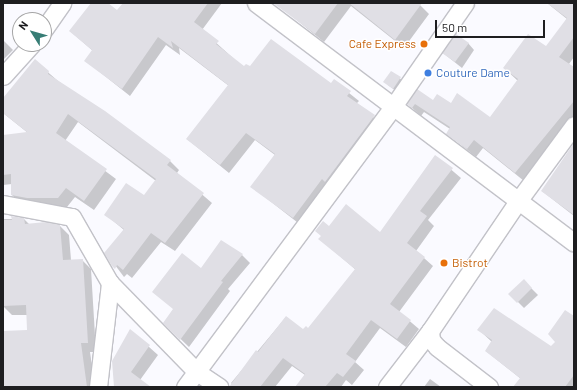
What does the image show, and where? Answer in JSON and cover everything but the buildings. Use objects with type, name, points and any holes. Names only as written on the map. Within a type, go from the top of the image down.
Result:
[{"type":"street","points":[[52,17],[62,3]]},
{"type":"street","points":[[256,3],[392,108],[574,243]]},
{"type":"street","points":[[185,387],[392,108],[465,3]]},
{"type":"street","points":[[3,76],[25,52]]},
{"type":"street","points":[[387,387],[430,330],[518,200],[574,125]]},
{"type":"street","points":[[3,204],[72,217],[110,283],[197,372],[219,387]]},
{"type":"street","points":[[98,387],[110,283]]},
{"type":"street","points":[[430,330],[431,340],[437,346],[489,387]]},
{"type":"place","name":"Cafe Express","points":[[424,44]]},
{"type":"place","name":"Couture Dame","points":[[428,73]]},
{"type":"place","name":"Bistrot","points":[[444,263]]}]
